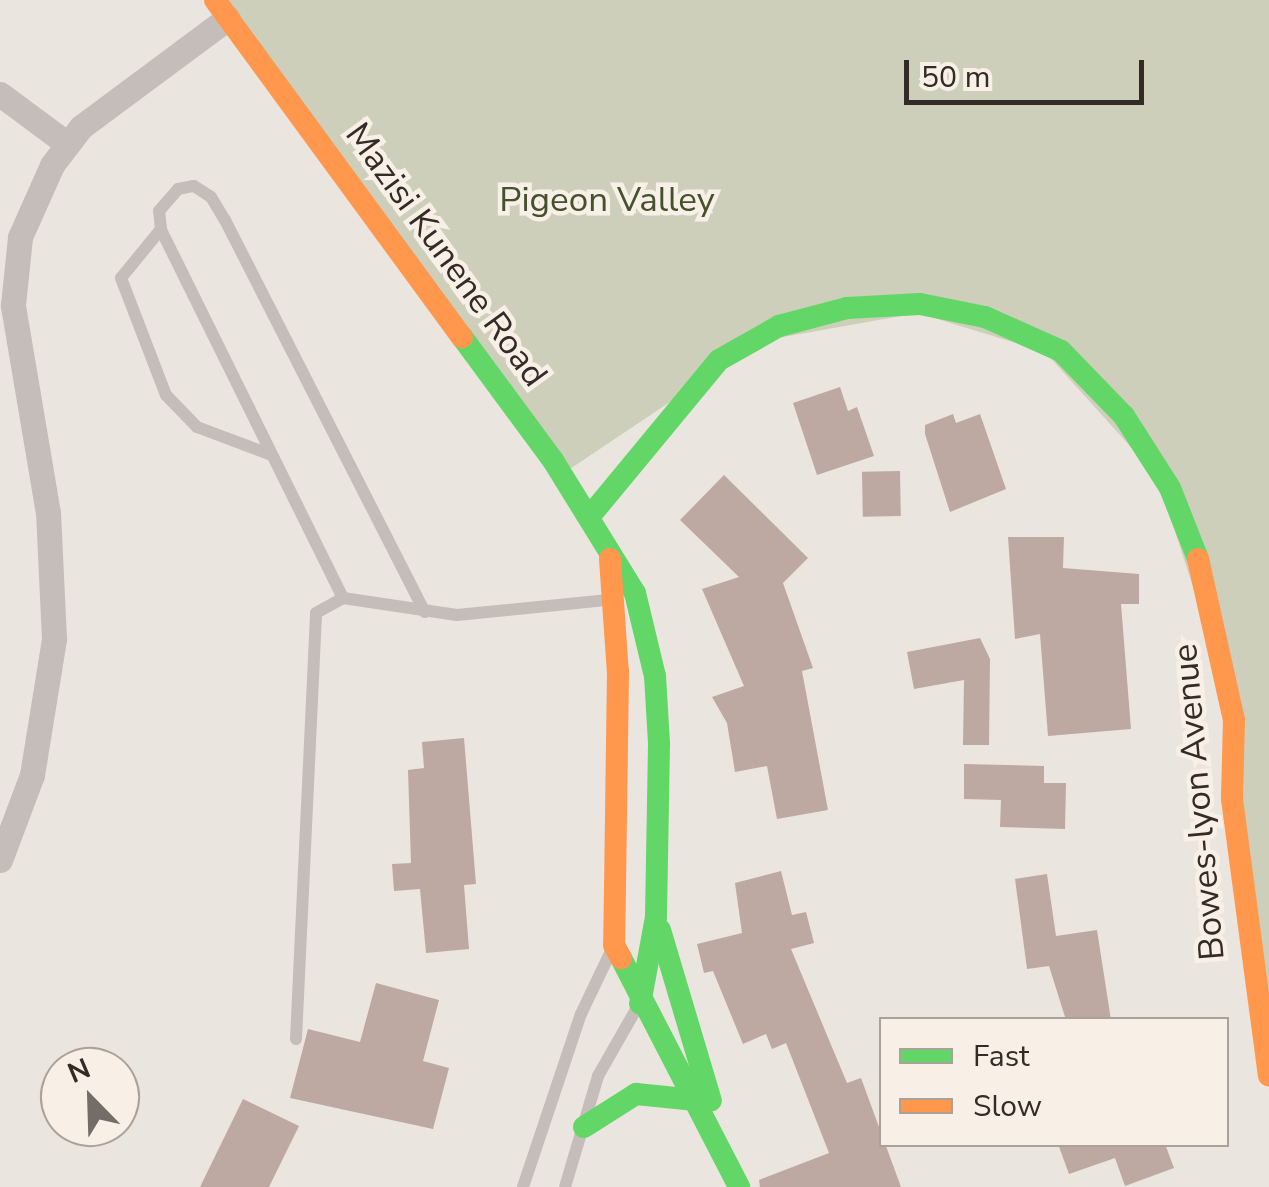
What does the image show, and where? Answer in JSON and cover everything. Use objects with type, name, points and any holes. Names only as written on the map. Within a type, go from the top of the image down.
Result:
[{"type":"street","points":[[0,860],[32,775],[54,640],[48,512],[16,343],[13,276],[33,199],[66,143],[221,9]]},
{"type":"street","name":"Mazisi Kunene Road","points":[[221,9],[590,516],[610,559],[635,594],[655,676],[656,917]]},
{"type":"street","points":[[0,94],[66,143]]},
{"type":"street","name":"Bowes-lyon Avenue","points":[[590,516],[719,360],[780,326],[848,308],[920,304],[986,317],[1061,351],[1124,416],[1170,488],[1202,570],[1234,720],[1242,905],[1269,1076]]},
{"type":"street","name":"Mazisi Kunene Road","points":[[610,559],[607,600],[618,672],[614,945]]},
{"type":"street","points":[[640,1004],[656,917]]},
{"type":"street","points":[[656,917],[712,1122],[739,1187]]},
{"type":"street","points":[[614,945],[640,1004],[712,1122]]},
{"type":"street","points":[[584,1127],[636,1094],[696,1100]]},
{"type":"lane","points":[[343,598],[161,229],[159,211],[178,189],[194,186],[211,197],[425,612]]},
{"type":"lane","points":[[161,229],[121,278],[166,395],[197,427],[272,455]]},
{"type":"lane","points":[[296,1039],[310,632],[316,614],[343,598],[425,612],[512,614],[635,594]]},
{"type":"lane","name":"Mazisi Kunene Road","points":[[523,1187],[581,1014],[614,945]]},
{"type":"lane","points":[[565,1187],[598,1076],[640,1004]]},
{"type":"green space","name":"Pigeon Valley","points":[[209,0],[1269,0],[1269,1090],[1235,716],[1157,476],[1045,352],[918,313],[761,341],[558,477]]},
{"type":"building","points":[[840,387],[848,411],[857,407],[874,456],[817,475],[793,403]]},
{"type":"building","points":[[953,414],[956,423],[980,414],[1006,489],[950,512],[925,425]]},
{"type":"building","points":[[900,471],[901,516],[863,517],[862,472]]},
{"type":"building","points":[[724,475],[808,558],[783,583],[813,668],[802,671],[828,810],[777,819],[767,766],[735,772],[727,723],[712,697],[744,686],[702,589],[739,577],[680,520]]},
{"type":"building","points":[[1008,537],[1064,537],[1063,568],[1139,574],[1139,604],[1121,604],[1131,729],[1048,736],[1040,634],[1015,639]]},
{"type":"building","points":[[980,638],[990,659],[989,745],[963,745],[964,680],[914,689],[907,652]]},
{"type":"building","points":[[464,738],[476,884],[464,885],[469,949],[426,953],[420,889],[394,891],[392,864],[411,863],[408,770],[424,768],[422,742]]},
{"type":"building","points":[[964,764],[1044,766],[1044,783],[1066,783],[1065,829],[1000,827],[1001,800],[964,799]]},
{"type":"building","points":[[781,871],[792,915],[806,912],[814,943],[791,949],[847,1083],[861,1078],[879,1127],[879,1147],[886,1147],[901,1187],[760,1187],[759,1180],[829,1153],[786,1043],[772,1049],[766,1034],[743,1044],[713,971],[704,973],[697,944],[742,933],[735,883]]},
{"type":"building","points":[[1047,874],[1056,936],[1097,930],[1111,1017],[1065,1017],[1049,966],[1027,969],[1015,879]]},
{"type":"building","points":[[376,983],[439,1000],[423,1061],[449,1068],[433,1129],[290,1098],[308,1029],[360,1042]]},
{"type":"building","points":[[243,1099],[299,1126],[269,1187],[200,1187]]},
{"type":"building","points":[[1059,1147],[1166,1147],[1174,1168],[1125,1186],[1115,1158],[1069,1174]]},
{"type":"traffic: fast","points":[[590,516],[719,360],[779,326],[847,308],[920,304],[985,317],[1061,351],[1124,416],[1170,488],[1198,559]]},
{"type":"traffic: fast","points":[[462,337],[554,462],[635,593],[655,676],[659,744],[656,917],[640,1004]]},
{"type":"traffic: fast","points":[[660,930],[711,1101]]},
{"type":"traffic: fast","points":[[621,958],[739,1187]]},
{"type":"traffic: fast","points":[[584,1127],[636,1094],[696,1100]]},
{"type":"traffic: slow","points":[[215,0],[462,337]]},
{"type":"traffic: slow","points":[[610,559],[618,672],[614,945],[621,958]]},
{"type":"traffic: slow","points":[[1198,559],[1234,720],[1232,799],[1269,1076]]}]
